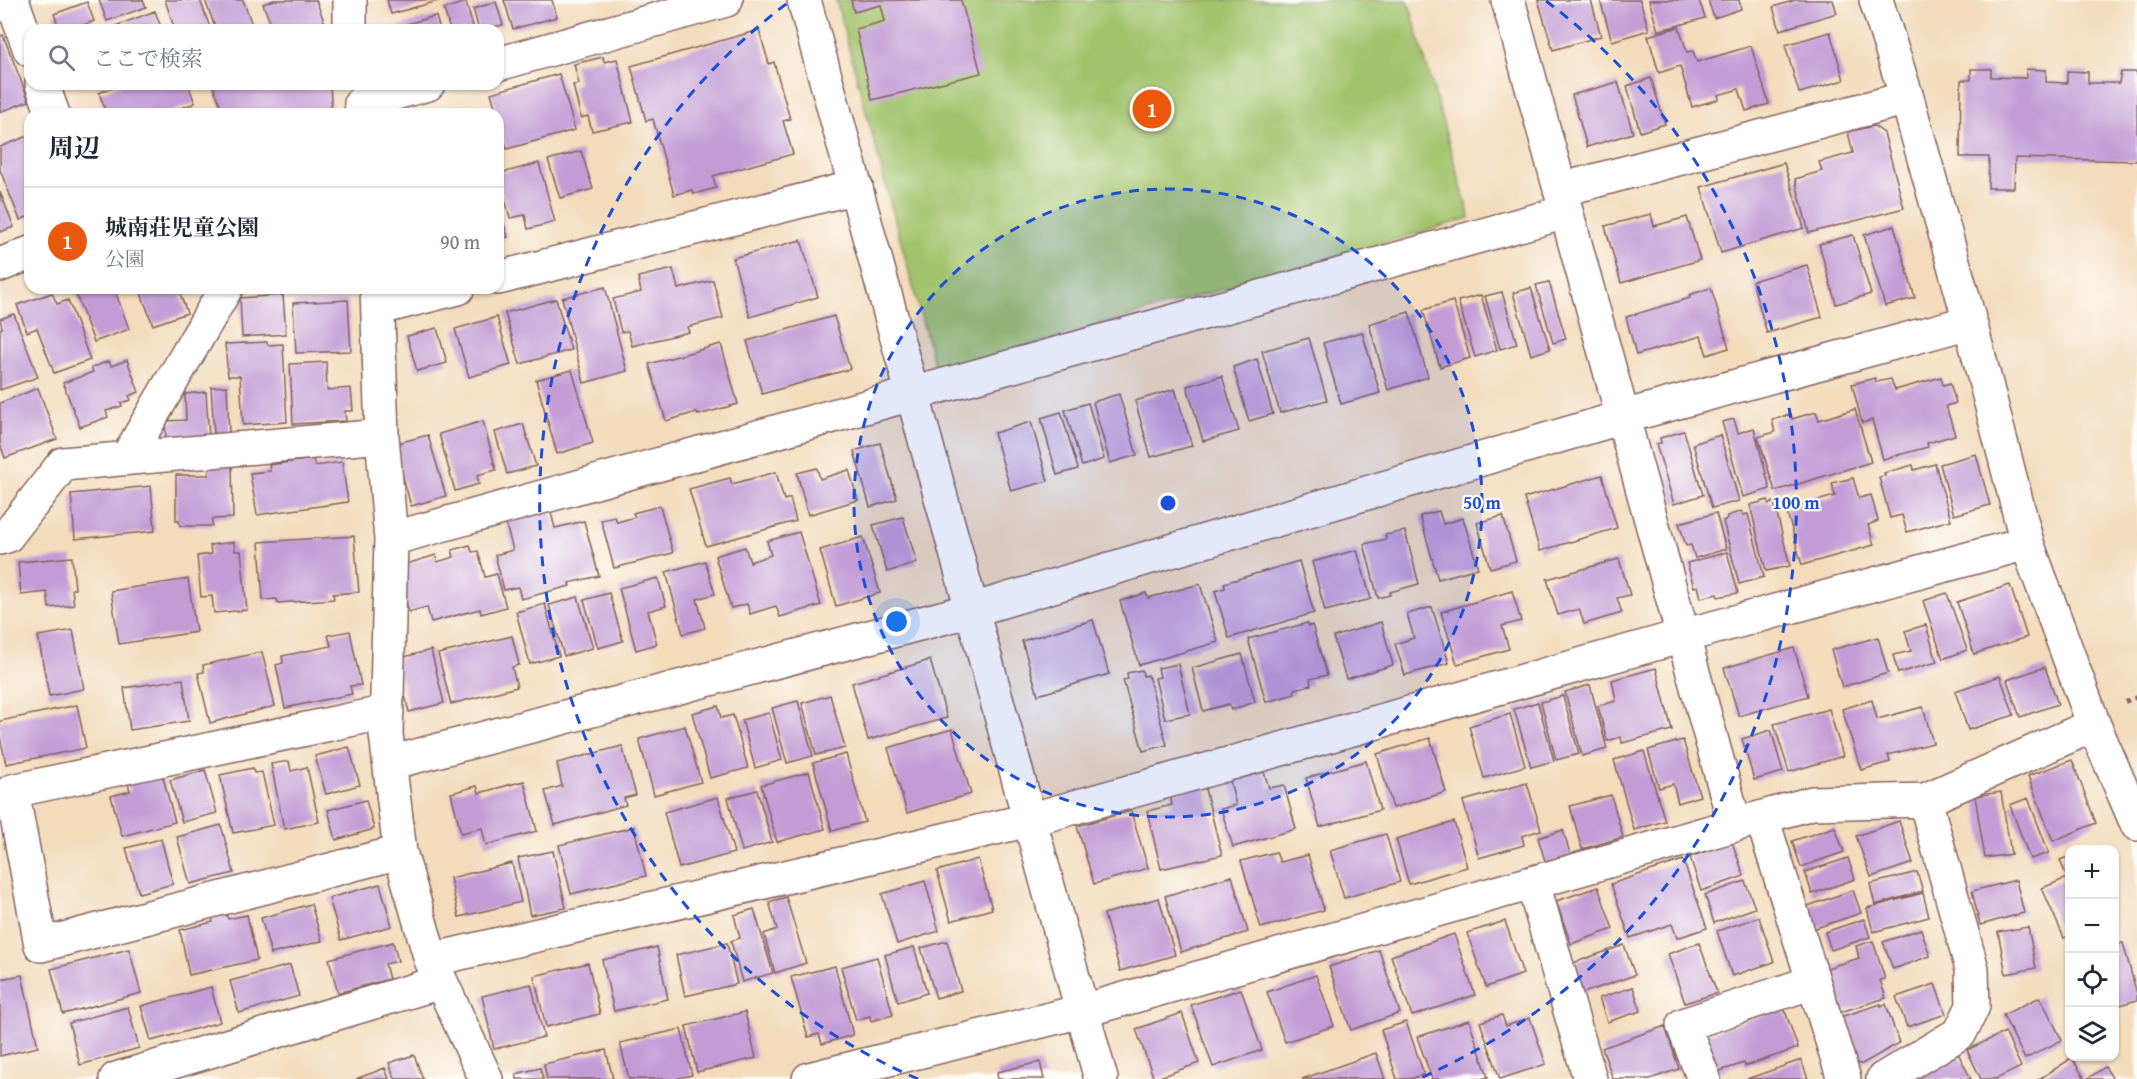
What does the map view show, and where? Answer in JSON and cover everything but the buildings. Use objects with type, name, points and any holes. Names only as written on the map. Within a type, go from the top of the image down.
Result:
[{"type":"street","points":[[12,0],[24,33]]},
{"type":"street","points":[[350,0],[350,24]]},
{"type":"street","points":[[504,62],[726,0]]},
{"type":"street","points":[[804,0],[1101,1079]]},
{"type":"street","points":[[1508,0],[1683,636],[1748,821],[1813,982],[1844,1079]]},
{"type":"street","points":[[1876,0],[1907,98],[1970,322],[2027,543],[2094,725],[2137,824]]},
{"type":"street","points":[[44,90],[50,108]]},
{"type":"street","points":[[360,100],[402,90]]},
{"type":"street","points":[[391,539],[912,393],[1907,98]]},
{"type":"street","points":[[504,276],[856,187]]},
{"type":"street","points":[[0,265],[24,255]]},
{"type":"street","points":[[127,458],[223,294]]},
{"type":"street","points":[[410,294],[378,298],[382,436],[391,539],[386,734],[400,852],[436,971],[486,1079]]},
{"type":"street","points":[[390,763],[972,610],[1623,417],[1970,322]]},
{"type":"street","points":[[0,538],[7,536],[63,464],[382,436]]},
{"type":"street","points":[[117,1079],[436,971],[1029,820],[1683,636],[2027,543]]},
{"type":"street","points":[[387,712],[12,791],[41,945],[400,852]]},
{"type":"street","points":[[809,1079],[1082,1011],[1812,803],[1925,800],[2094,725]]},
{"type":"street","points":[[1883,1079],[1960,1033],[1973,1006],[1972,969],[1925,800]]},
{"type":"street","points":[[1533,884],[1586,1078]]},
{"type":"street","points":[[1704,1079],[1683,1025],[1813,982]]},
{"type":"green space","points":[[836,0],[1408,0],[1470,218],[936,372]]},
{"type":"place","name":"城南荘児童公園","points":[[1152,109]]}]
